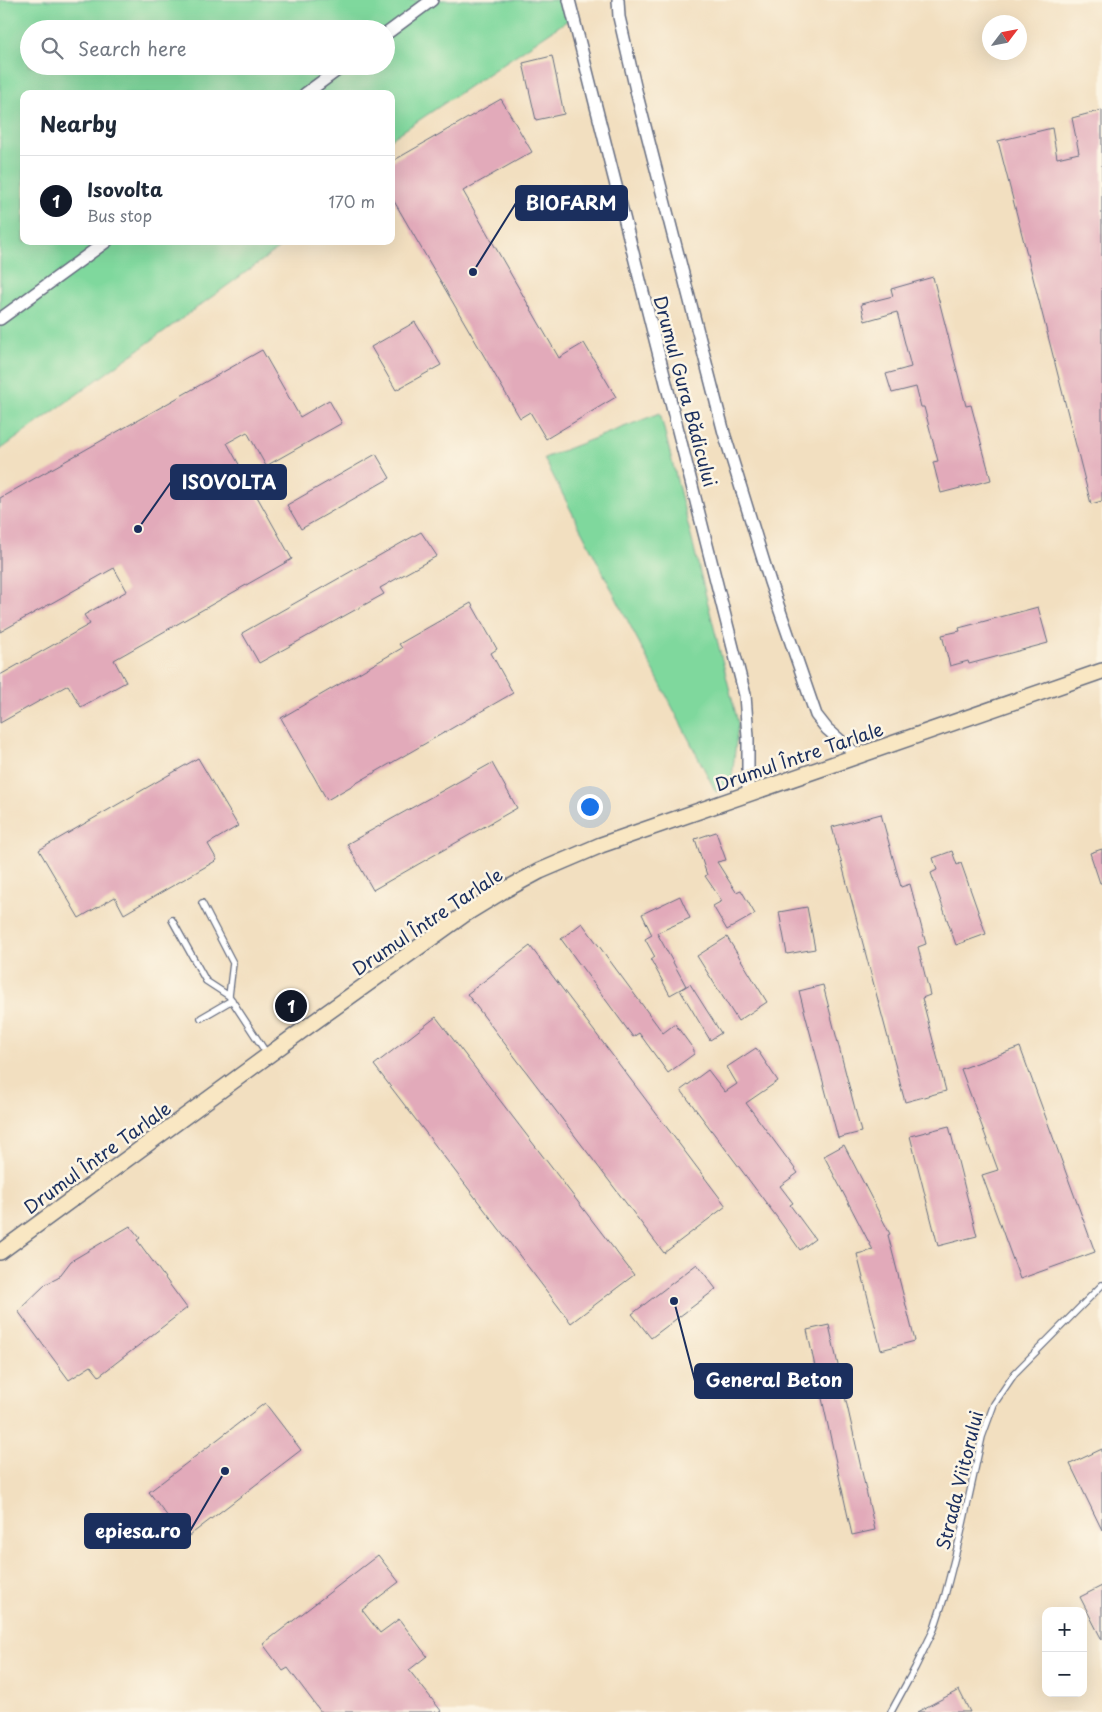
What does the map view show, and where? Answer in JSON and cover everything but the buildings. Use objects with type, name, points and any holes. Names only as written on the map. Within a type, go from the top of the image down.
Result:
[{"type":"main road","name":"Drumul Între Tarlale","points":[[0,1252],[465,914],[540,870],[568,858],[748,794],[1102,671]]},
{"type":"street","points":[[395,27],[432,0]]},
{"type":"street","name":"Drumul Gura Bădicului","points":[[568,0],[745,695],[748,737],[748,794]]},
{"type":"street","name":"Drumul Gura Bădicului","points":[[618,0],[619,16],[638,98],[686,290],[724,434],[770,582],[816,715],[827,729],[858,756]]},
{"type":"street","points":[[310,90],[330,75]]},
{"type":"street","points":[[0,319],[102,245]]},
{"type":"lane","points":[[201,1018],[230,998],[234,962],[202,903]]},
{"type":"lane","points":[[172,920],[206,981],[230,998],[268,1056]]},
{"type":"lane","name":"Strada Viitorului","points":[[891,1712],[916,1668],[937,1620],[962,1533],[982,1437],[994,1404],[1015,1373],[1102,1285]]},
{"type":"green space","points":[[0,0],[562,0],[568,20],[395,136],[395,90],[20,90],[20,245],[283,245],[0,450]]},
{"type":"green space","points":[[660,413],[738,723],[731,787],[716,792],[544,458]]},
{"type":"place","name":"BIOFARM","points":[[473,272]]},
{"type":"place","name":"ISOVOLTA","points":[[138,529]]},
{"type":"place","name":"Isovolta","points":[[291,1006]]},
{"type":"place","name":"General Beton","points":[[674,1301]]},
{"type":"place","name":"epiesa.ro","points":[[225,1471]]}]
